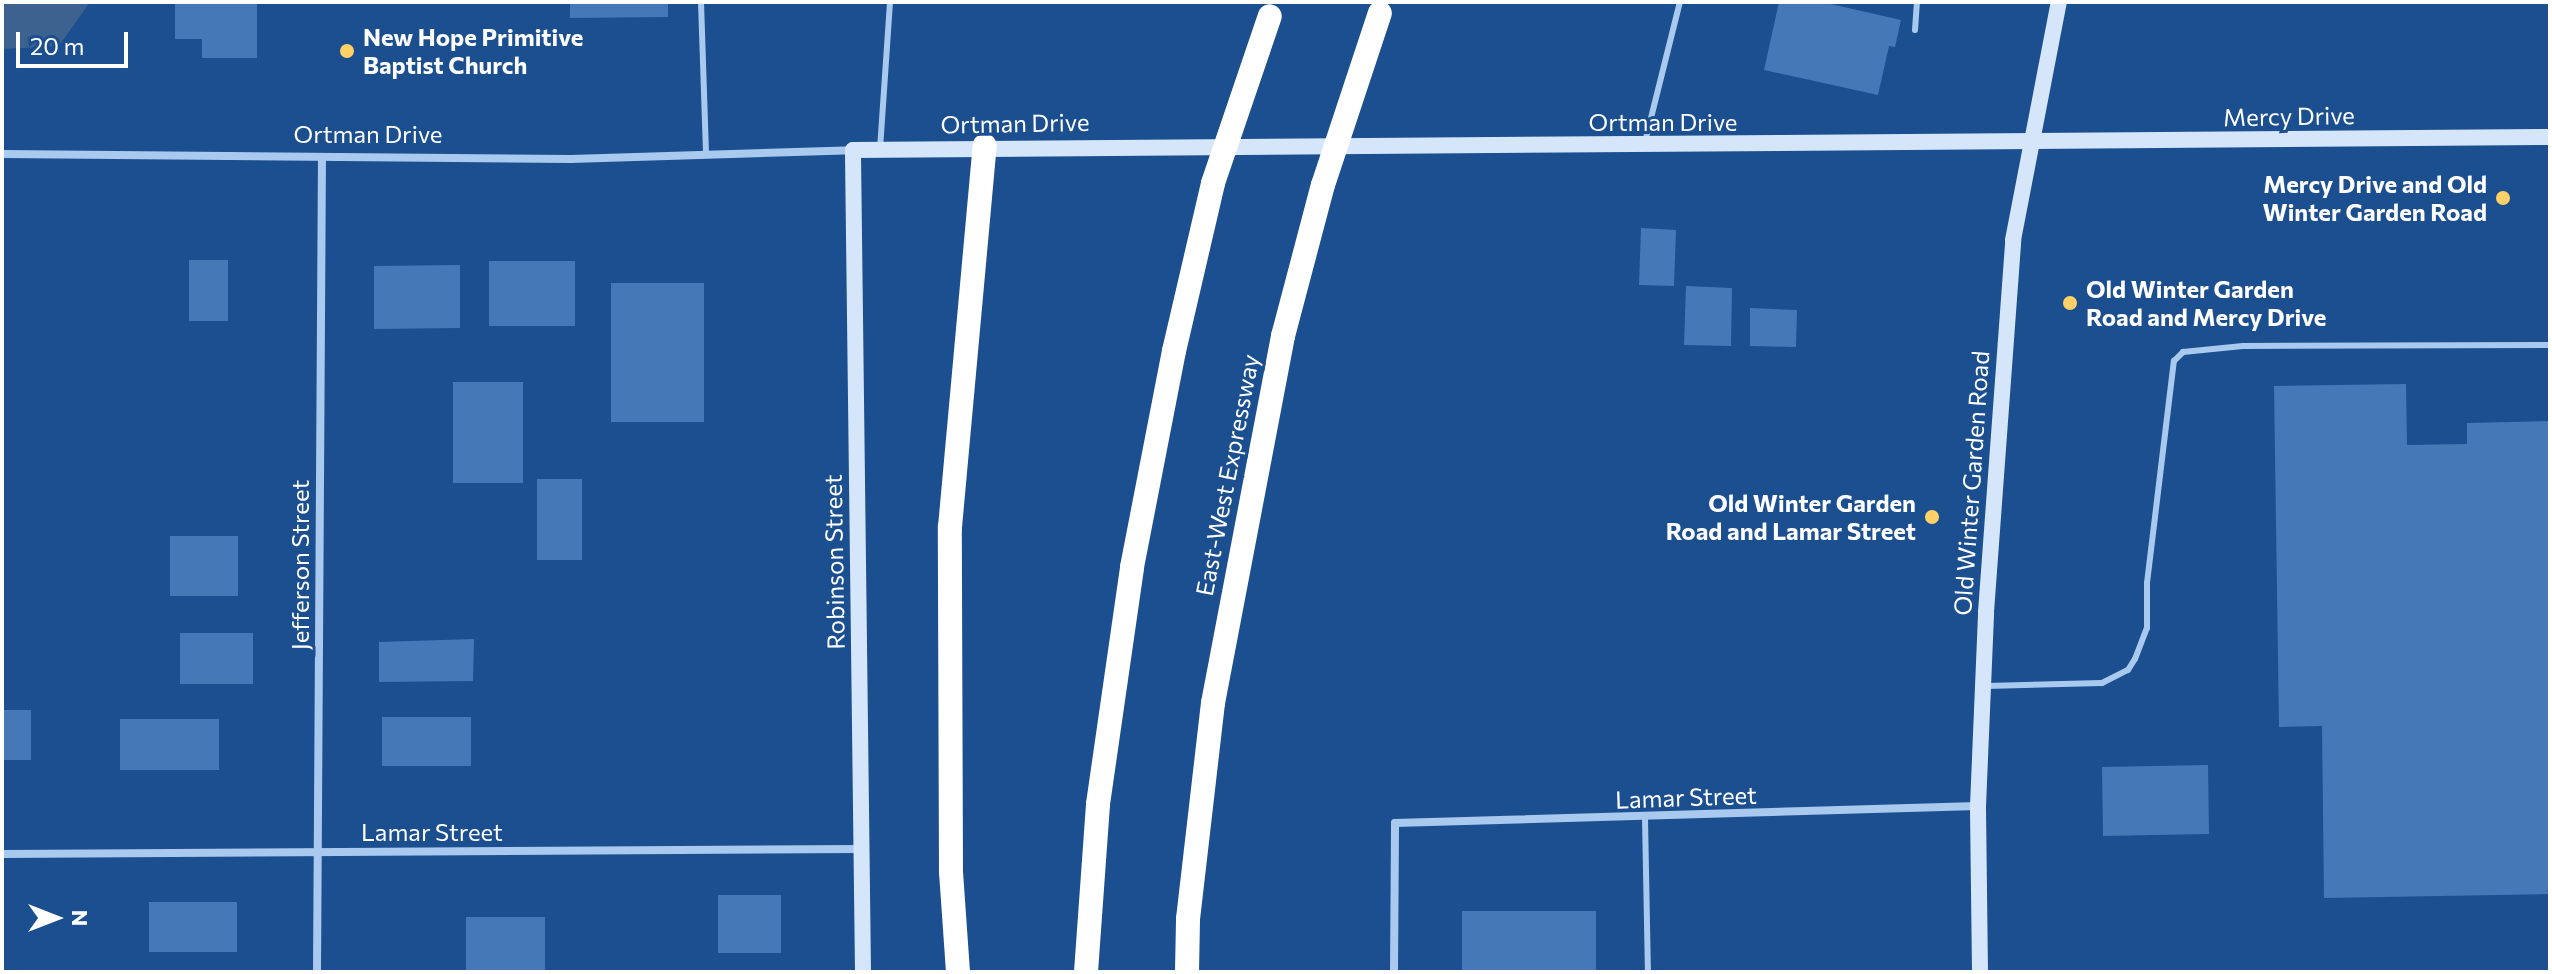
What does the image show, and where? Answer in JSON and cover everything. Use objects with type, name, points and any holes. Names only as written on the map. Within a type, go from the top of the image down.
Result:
[{"type":"highway","name":"East-West Expressway","points":[[1187,972],[1188,919],[1213,703],[1283,336],[1323,185],[1382,8]]},
{"type":"highway","points":[[1086,972],[1098,804],[1132,567],[1174,351],[1213,183],[1273,9]]},
{"type":"highway","points":[[958,972],[951,872],[950,527],[985,146]]},
{"type":"main road","name":"Old Winter Garden Road","points":[[1980,972],[1978,806],[1983,686],[2013,240],[2029,144],[2059,2]]},
{"type":"main road","name":"Mercy Drive","points":[[2029,144],[2550,137]]},
{"type":"main road","name":"Ortman Drive","points":[[853,150],[985,146],[2029,144]]},
{"type":"main road","name":"Robinson Street","points":[[853,150],[863,972]]},
{"type":"street","name":"Ortman Drive","points":[[2,154],[322,159],[706,155],[853,150]]},
{"type":"street","name":"Jefferson Street","points":[[317,972],[322,159]]},
{"type":"street","name":"Lamar Street","points":[[1394,972],[1395,823],[1645,819],[1978,806]]},
{"type":"street","name":"Lamar Street","points":[[2,854],[862,849]]},
{"type":"lane","points":[[701,2],[706,155]]},
{"type":"lane","points":[[880,149],[890,2]]},
{"type":"lane","points":[[1643,147],[1680,2]]},
{"type":"lane","points":[[1915,30],[1917,2]]},
{"type":"lane","points":[[1983,686],[2102,683],[2128,670],[2135,659],[2147,628],[2147,583],[2174,361],[2183,352],[2243,346],[2550,345]]},
{"type":"lane","points":[[1645,819],[1648,972]]},
{"type":"water","points":[[2,2],[90,2],[59,46],[2,49]]},
{"type":"building","points":[[175,2],[257,2],[257,58],[202,58],[202,39],[175,39]]},
{"type":"building","points":[[570,2],[668,2],[668,17],[570,18]]},
{"type":"building","points":[[1779,2],[1822,2],[1901,20],[1895,47],[1889,46],[1878,95],[1764,70]]},
{"type":"building","points":[[1641,228],[1676,230],[1674,286],[1639,285]]},
{"type":"building","points":[[189,260],[228,260],[228,321],[189,321]]},
{"type":"building","points":[[489,261],[575,261],[575,326],[489,326]]},
{"type":"building","points":[[460,265],[460,328],[374,329],[374,266]]},
{"type":"building","points":[[611,283],[704,283],[704,422],[611,422]]},
{"type":"building","points":[[1686,286],[1732,288],[1731,346],[1684,345]]},
{"type":"building","points":[[1750,308],[1797,310],[1796,347],[1750,346]]},
{"type":"building","points":[[453,382],[523,382],[523,483],[453,483]]},
{"type":"building","points":[[2406,384],[2407,445],[2467,444],[2467,423],[2550,421],[2550,894],[2324,898],[2322,726],[2279,727],[2274,386]]},
{"type":"building","points":[[537,479],[582,479],[582,560],[537,560]]},
{"type":"building","points":[[170,536],[238,536],[238,596],[170,596]]},
{"type":"building","points":[[180,633],[253,633],[253,684],[180,684]]},
{"type":"building","points":[[474,639],[473,681],[379,682],[379,642]]},
{"type":"building","points":[[2,710],[31,710],[31,760],[2,760]]},
{"type":"building","points":[[382,717],[471,717],[471,766],[382,766]]},
{"type":"building","points":[[120,719],[219,719],[219,770],[120,770]]},
{"type":"building","points":[[2208,765],[2209,834],[2103,836],[2102,767]]},
{"type":"building","points":[[718,895],[781,895],[781,953],[718,953]]},
{"type":"building","points":[[149,902],[237,902],[237,952],[149,952]]},
{"type":"building","points":[[1462,911],[1596,911],[1596,972],[1462,972]]},
{"type":"building","points":[[466,917],[545,917],[545,972],[466,972]]},
{"type":"place","name":"New Hope Primitive Baptist Church","points":[[347,51]]},
{"type":"place","name":"Mercy Drive and Old Winter Garden Road","points":[[2503,198]]},
{"type":"place","name":"Old Winter Garden Road and Mercy Drive","points":[[2070,303]]},
{"type":"place","name":"Old Winter Garden Road and Lamar Street","points":[[1932,517]]}]
